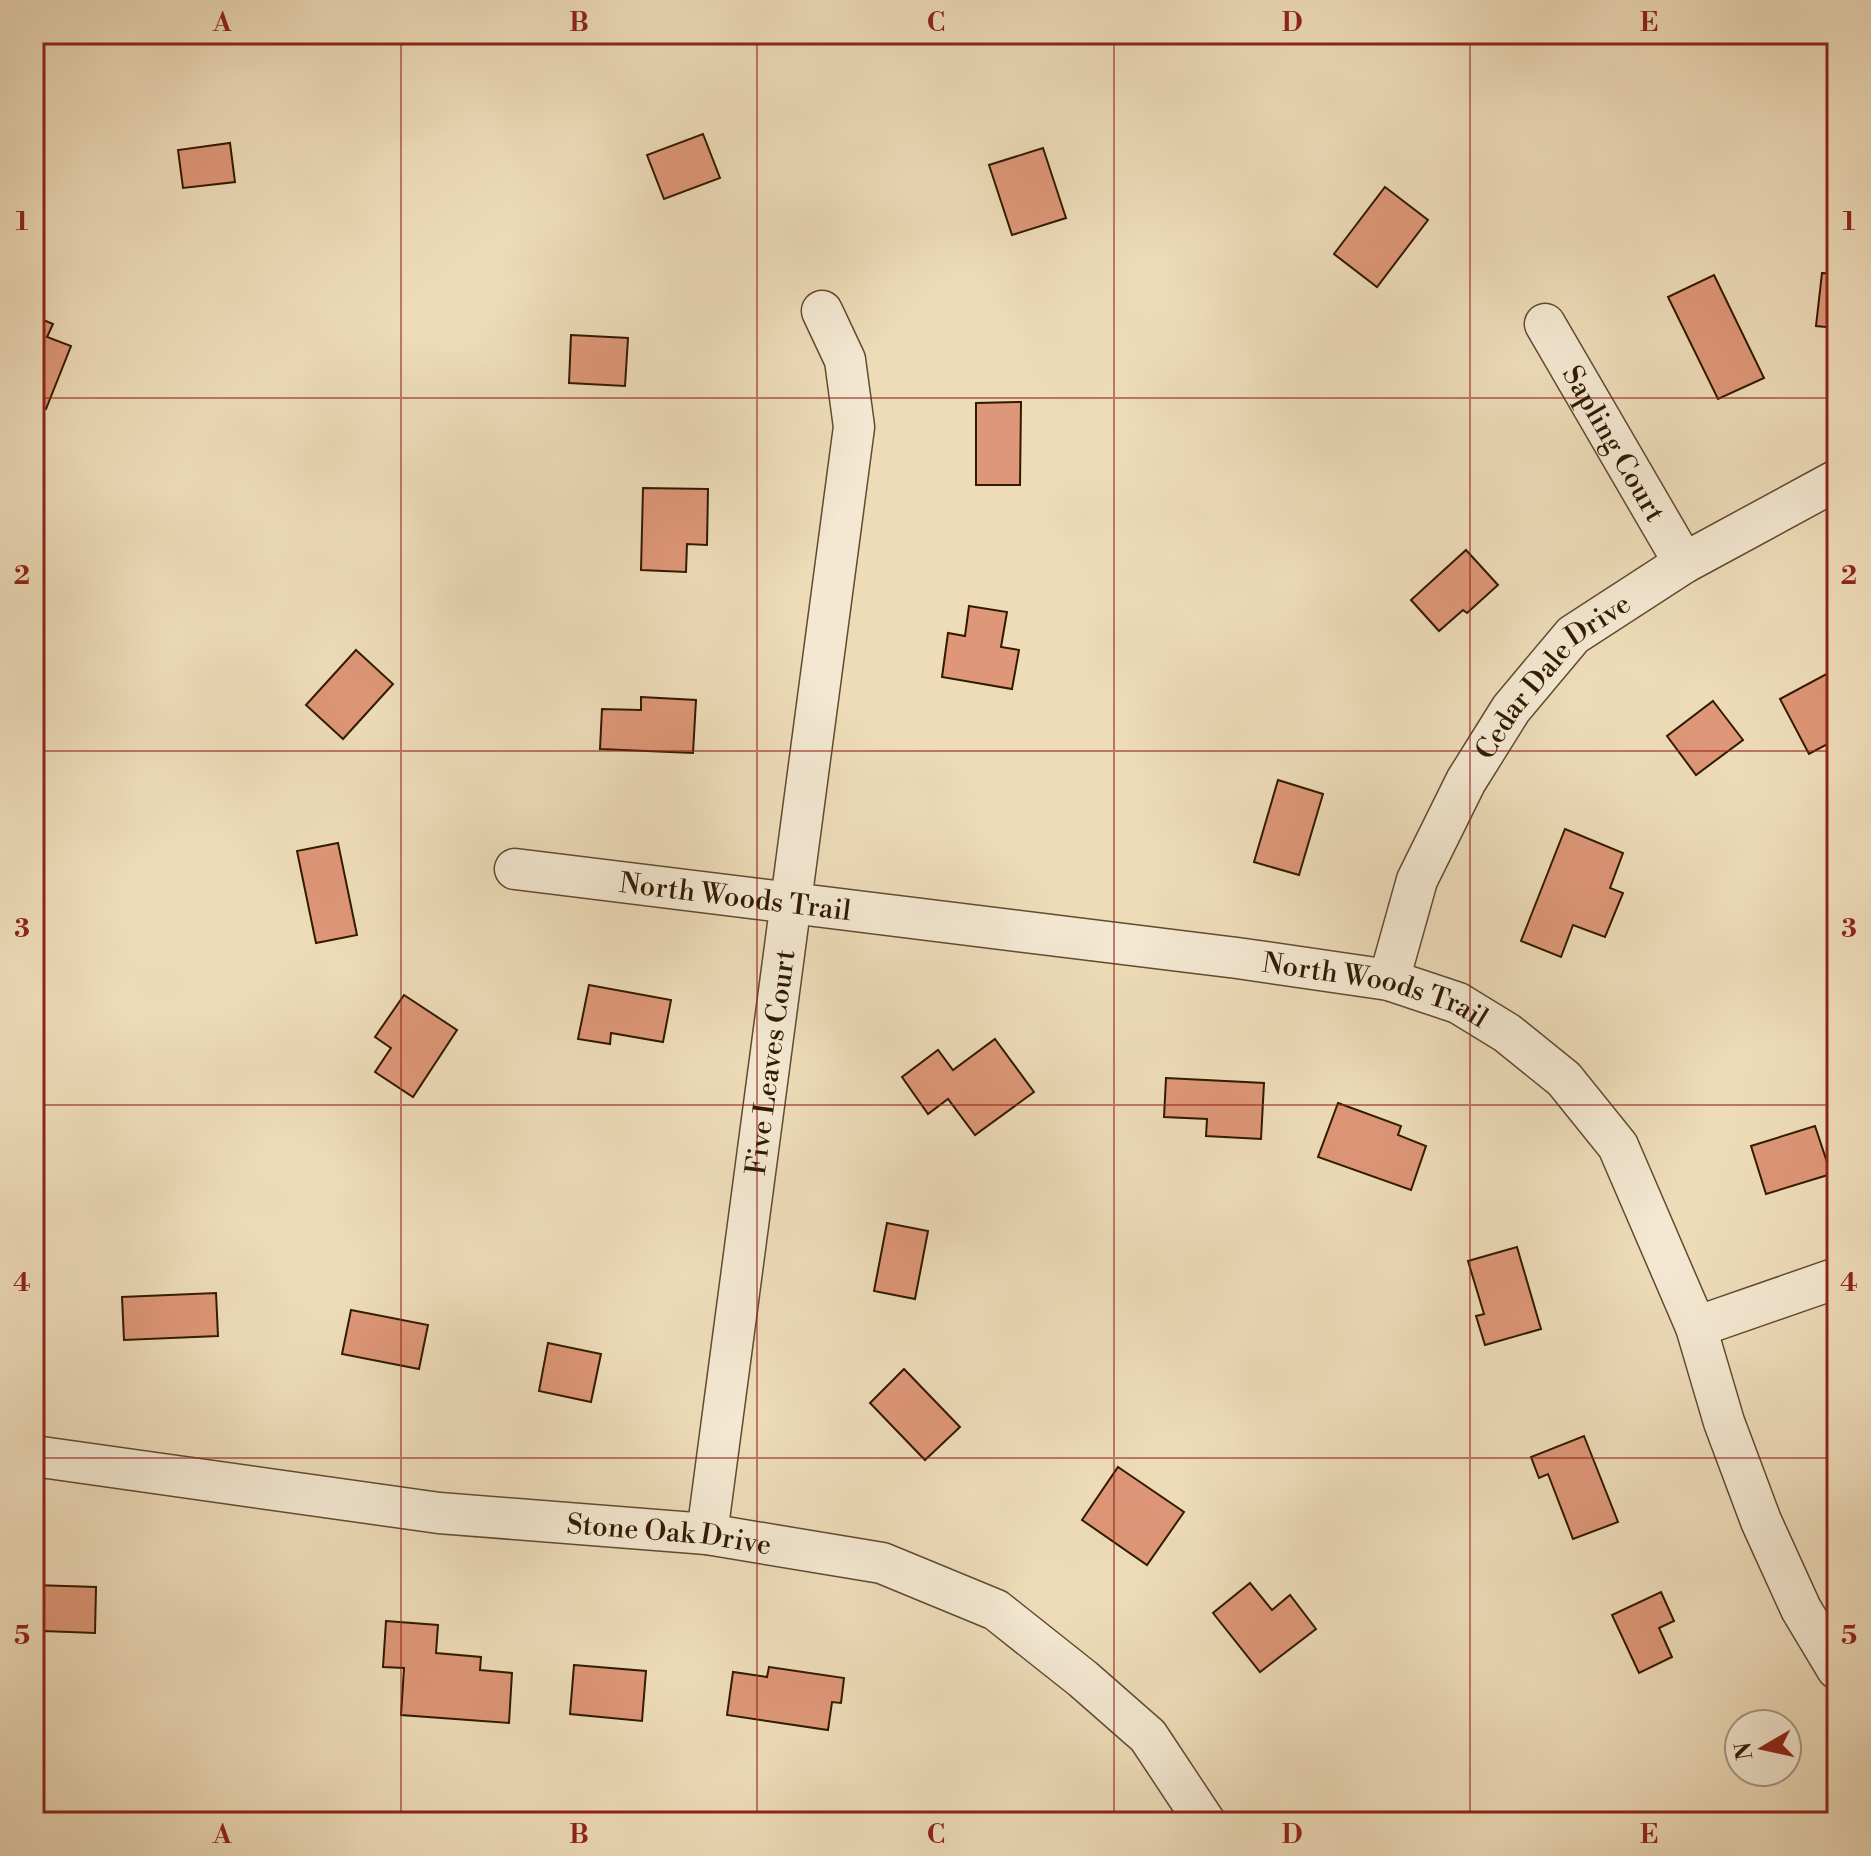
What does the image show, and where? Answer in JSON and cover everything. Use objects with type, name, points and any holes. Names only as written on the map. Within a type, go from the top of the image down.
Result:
[{"type":"street","name":"Five Leaves Court","points":[[707,1534],[854,427],[845,360],[822,311]]},
{"type":"street","name":"Sapling Court","points":[[1545,324],[1684,563]]},
{"type":"street","name":"Cedar Dale Drive","points":[[1389,980],[1417,880],[1466,781],[1511,709],[1573,635],[1684,563],[1837,480]]},
{"type":"street","name":"North Woods Trail","points":[[515,869],[1237,958],[1389,980],[1458,1003],[1507,1033],[1564,1079],[1618,1146],[1696,1327],[1724,1422],[1761,1521],[1801,1609],[1837,1669]]},
{"type":"street","points":[[1696,1327],[1837,1278]]},
{"type":"street","name":"Stone Oak Drive","points":[[34,1456],[439,1513],[707,1534],[882,1563],[996,1610],[1083,1679],[1148,1736],[1205,1822]]},
{"type":"building","points":[[703,134],[720,178],[664,199],[647,155]]},
{"type":"building","points":[[230,143],[235,182],[183,188],[178,150]]},
{"type":"building","points":[[1043,148],[1066,218],[1012,235],[989,165]]},
{"type":"building","points":[[1385,187],[1428,220],[1377,287],[1334,254]]},
{"type":"building","points":[[1822,273],[1837,274],[1837,328],[1816,326]]},
{"type":"building","points":[[1714,275],[1764,378],[1718,399],[1668,297]]},
{"type":"building","points":[[34,316],[53,324],[47,337],[71,346],[46,409],[34,404]]},
{"type":"building","points":[[571,335],[628,338],[625,386],[569,383]]},
{"type":"building","points":[[1021,402],[1020,485],[976,485],[976,403]]},
{"type":"building","points":[[643,488],[708,489],[707,545],[687,544],[686,572],[641,570]]},
{"type":"building","points":[[1466,550],[1498,585],[1467,613],[1463,610],[1439,631],[1411,600]]},
{"type":"building","points":[[969,606],[1007,612],[1001,647],[1019,650],[1012,689],[942,677],[948,633],[965,636]]},
{"type":"building","points":[[356,650],[393,684],[343,739],[306,705]]},
{"type":"building","points":[[1832,671],[1837,680],[1837,739],[1809,754],[1780,699]]},
{"type":"building","points":[[641,697],[696,700],[693,753],[600,749],[602,709],[641,710]]},
{"type":"building","points":[[1713,701],[1743,740],[1696,775],[1667,736]]},
{"type":"building","points":[[1278,780],[1323,794],[1299,875],[1254,862]]},
{"type":"building","points":[[1565,829],[1623,853],[1610,888],[1623,893],[1605,937],[1573,925],[1561,957],[1521,941]]},
{"type":"building","points":[[338,843],[357,935],[316,943],[297,851]]},
{"type":"building","points":[[589,985],[671,1000],[663,1042],[611,1033],[610,1044],[578,1039]]},
{"type":"building","points":[[404,995],[457,1030],[413,1097],[375,1072],[391,1048],[375,1037]]},
{"type":"building","points":[[995,1039],[1034,1092],[975,1135],[948,1099],[928,1114],[902,1077],[938,1050],[953,1070]]},
{"type":"building","points":[[1166,1078],[1264,1083],[1261,1139],[1206,1136],[1207,1119],[1164,1117]]},
{"type":"building","points":[[1338,1103],[1401,1126],[1398,1135],[1426,1146],[1411,1190],[1318,1157]]},
{"type":"building","points":[[1815,1126],[1831,1174],[1766,1194],[1751,1146]]},
{"type":"building","points":[[887,1223],[928,1231],[915,1299],[874,1291]]},
{"type":"building","points":[[1517,1247],[1541,1329],[1485,1345],[1476,1316],[1484,1314],[1468,1261]]},
{"type":"building","points":[[216,1293],[218,1336],[124,1340],[122,1297]]},
{"type":"building","points":[[351,1310],[428,1325],[419,1369],[342,1354]]},
{"type":"building","points":[[548,1343],[601,1354],[591,1402],[539,1391]]},
{"type":"building","points":[[904,1369],[960,1427],[925,1460],[870,1403]]},
{"type":"building","points":[[1584,1436],[1618,1522],[1573,1539],[1548,1474],[1539,1478],[1531,1457]]},
{"type":"building","points":[[1118,1467],[1184,1512],[1147,1565],[1082,1520]]},
{"type":"building","points":[[1250,1583],[1272,1610],[1290,1595],[1316,1629],[1260,1672],[1213,1613]]},
{"type":"building","points":[[34,1585],[96,1587],[95,1633],[43,1631],[43,1651],[34,1651]]},
{"type":"building","points":[[1661,1592],[1674,1621],[1659,1628],[1672,1657],[1639,1673],[1612,1615]]},
{"type":"building","points":[[386,1621],[438,1625],[436,1653],[481,1657],[480,1670],[512,1673],[509,1723],[401,1715],[404,1668],[383,1667]]},
{"type":"building","points":[[574,1665],[646,1671],[642,1721],[570,1714]]},
{"type":"building","points":[[769,1667],[844,1678],[841,1703],[832,1702],[828,1730],[727,1715],[733,1672],[767,1677]]}]
